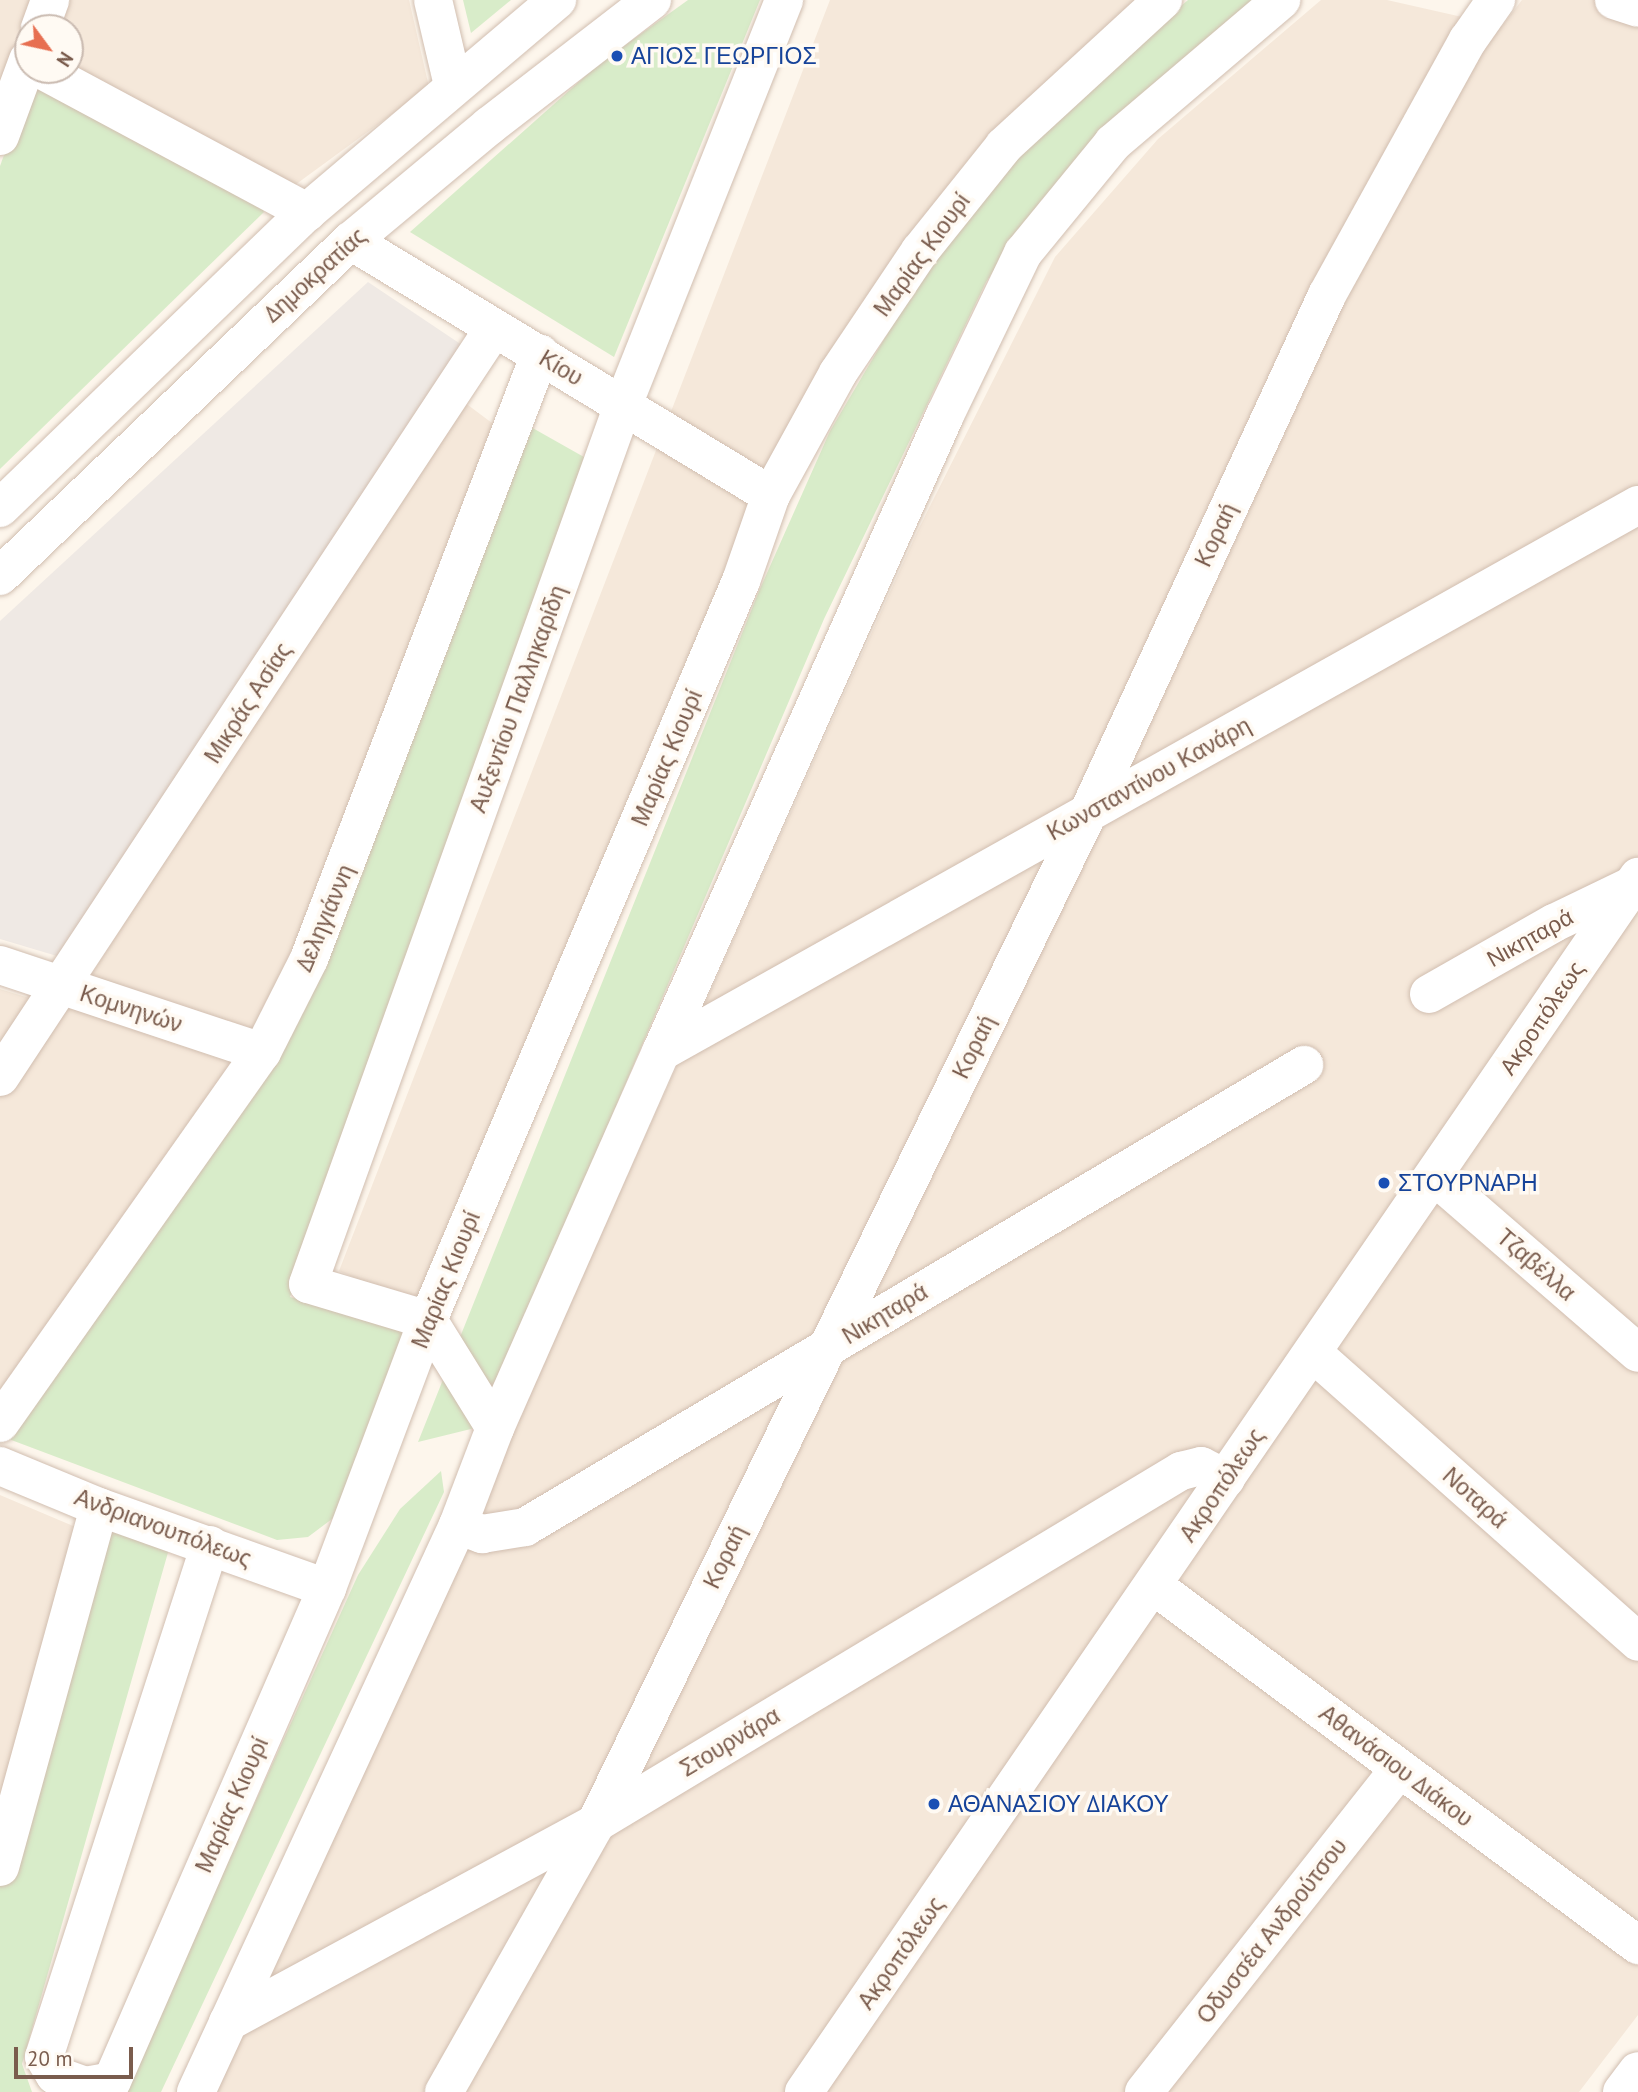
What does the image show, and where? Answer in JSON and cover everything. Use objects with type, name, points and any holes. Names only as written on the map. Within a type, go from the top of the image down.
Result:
[{"type":"street","points":[[433,0],[453,85]]},
{"type":"street","points":[[0,508],[307,212],[453,85],[557,0]]},
{"type":"street","name":"Δημοκρατίας","points":[[0,576],[351,241],[489,126],[652,0]]},
{"type":"street","name":"Αυξεντίου Παλληκαρίδη","points":[[428,1320],[308,1284],[623,405],[784,0]]},
{"type":"street","name":"Μαρίας Κιουρί","points":[[210,1545],[44,2057],[55,2075],[85,2086],[112,2081],[327,1588],[428,1320],[736,594],[771,495],[838,373],[920,251],[1004,146],[1163,0]]},
{"type":"street","points":[[196,2092],[458,1525],[495,1429],[661,1052],[945,415],[1023,253],[1113,143],[1281,0]]},
{"type":"street","name":"Κοραή","points":[[444,2092],[597,1823],[1088,813],[1326,295],[1468,40],[1496,0]]},
{"type":"street","points":[[1614,0],[1638,8]]},
{"type":"street","points":[[0,136],[19,84]]},
{"type":"street","points":[[68,84],[307,212]]},
{"type":"street","name":"Κίου","points":[[351,241],[771,495]]},
{"type":"street","name":"Μικράς Ασίας","points":[[0,1077],[494,328]]},
{"type":"street","name":"Δεληγιάννη","points":[[0,1423],[262,1052],[331,909],[540,354]]},
{"type":"street","name":"Κωνσταντίνου Κανάρη","points":[[661,1052],[1638,505]]},
{"type":"street","name":"Νικηταρά","points":[[1429,994],[1636,883]]},
{"type":"street","name":"Ακροπόλεως","points":[[799,2089],[1154,1586],[1636,883]]},
{"type":"street","name":"Κομνηνών","points":[[0,965],[262,1052]]},
{"type":"street","name":"Νικηταρά","points":[[458,1525],[482,1534],[525,1527],[1304,1065]]},
{"type":"street","name":"Τζαβέλλα","points":[[1434,1176],[1638,1353]]},
{"type":"street","points":[[428,1320],[495,1429]]},
{"type":"street","name":"Νοταρά","points":[[1313,1353],[1638,1642]]},
{"type":"street","name":"Ανδριανουπόλεως","points":[[0,1466],[99,1507],[327,1588]]},
{"type":"street","name":"Στουρνάρα","points":[[228,2022],[597,1823],[1181,1471],[1201,1466],[1226,1479]]},
{"type":"street","points":[[0,1867],[99,1507]]},
{"type":"street","name":"Αθανάσιου Διάκου","points":[[1154,1586],[1638,1945]]},
{"type":"street","name":"Οδυσσέα Ανδρούτσου","points":[[1144,2092],[1399,1769]]},
{"type":"street","points":[[1622,2092],[1638,2071]]},
{"type":"shaded area","points":[[0,0],[409,0],[429,87],[284,193],[84,78],[84,14],[14,14],[14,84],[22,84],[0,139]]},
{"type":"shaded area","points":[[830,0],[1154,0],[860,334],[434,1312],[339,1271]]},
{"type":"shaded area","points":[[1321,0],[1387,0],[1502,26],[1522,0],[1638,0],[1638,2015],[1579,2092],[215,2092],[917,532],[1055,257],[1158,139]]},
{"type":"shaded area","points":[[368,282],[465,347],[57,956],[0,939],[0,621]]},
{"type":"shaded area","points":[[464,402],[508,435],[271,1007],[0,1393],[0,989],[68,1010]]},
{"type":"shaded area","points":[[0,1495],[85,1531],[0,1840]]},
{"type":"green space","points":[[463,0],[511,0],[471,33]]},
{"type":"green space","points":[[688,0],[760,0],[614,357],[410,232],[599,64]]},
{"type":"green space","points":[[1188,0],[1260,0],[1042,199],[986,282],[824,619],[479,1427],[418,1442],[759,591],[830,431],[915,287],[992,184],[1098,76]]},
{"type":"green space","points":[[30,84],[55,84],[254,191],[264,212],[0,469],[0,166]]},
{"type":"green space","points":[[522,422],[591,461],[290,1297],[408,1326],[340,1513],[308,1537],[277,1540],[6,1438],[275,1060]]},
{"type":"green space","points":[[441,1471],[444,1492],[161,2092],[124,2092],[358,1575],[400,1509]]},
{"type":"green space","points":[[102,1523],[169,1549],[22,2064],[32,2092],[0,2092],[0,1875]]},
{"type":"place","name":"ΑΓΙΟΣ ΓΕΩΡΓΙΟΣ","points":[[617,56]]},
{"type":"place","name":"ΣΤΟΥΡΝΑΡΗ","points":[[1384,1183]]},
{"type":"place","name":"ΑΘΑΝΑΣΙΟΥ ΔΙΑΚΟΥ","points":[[934,1804]]}]
